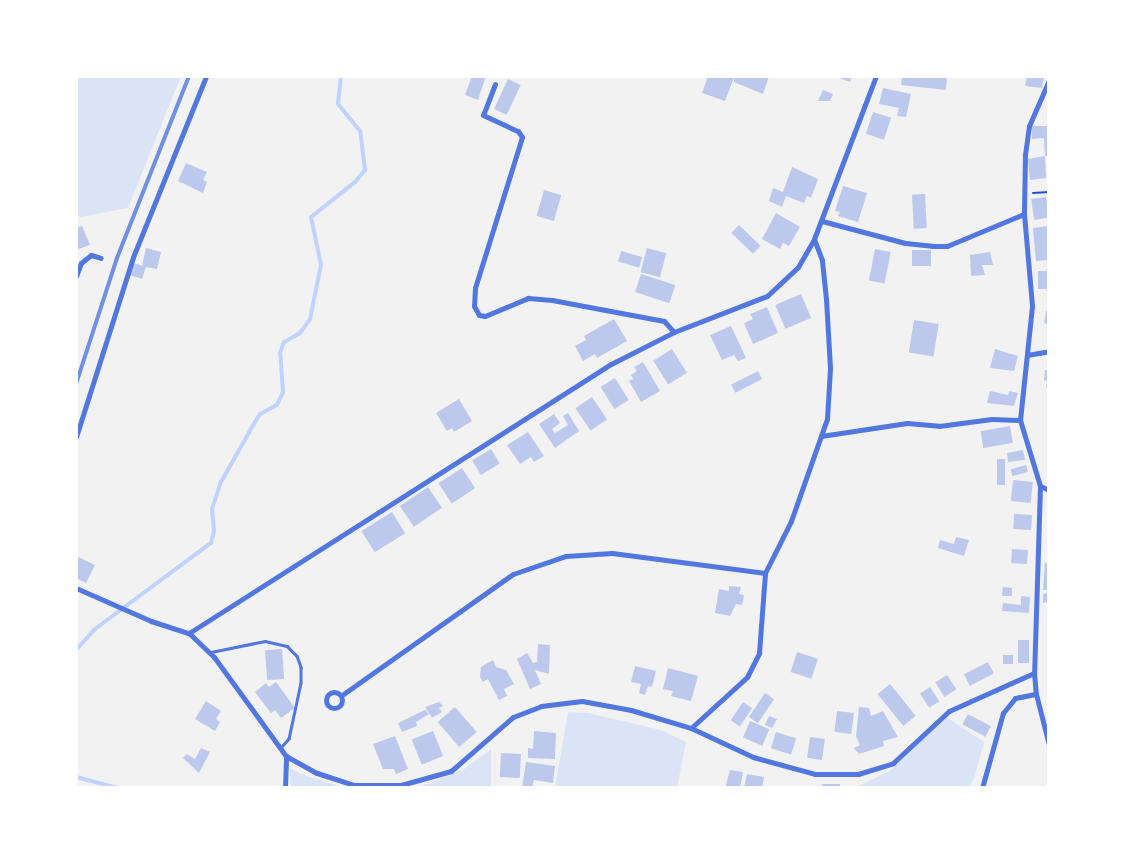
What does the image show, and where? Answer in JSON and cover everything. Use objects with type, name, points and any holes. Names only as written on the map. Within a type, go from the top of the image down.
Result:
[{"type":"street","points":[[76,436],[133,257],[206,76]]},
{"type":"street","points":[[189,633],[611,364],[674,332],[767,296],[798,267],[814,239],[876,76]]},
{"type":"street","points":[[1049,80],[1029,126],[1025,154],[1024,214],[1032,306],[1020,420],[1040,486],[1034,673],[1036,694],[1041,705],[1049,744]]},
{"type":"street","points":[[495,84],[483,115],[518,131],[522,137],[475,288],[474,306],[479,315],[485,316],[528,298],[552,300],[664,321],[674,332]]},
{"type":"street","points":[[822,221],[905,243],[947,246],[1024,214]]},
{"type":"street","points":[[691,728],[747,677],[759,653],[766,573],[791,522],[827,419],[830,368],[822,260],[814,239]]},
{"type":"street","points":[[76,276],[81,263],[90,255],[101,258]]},
{"type":"street","points":[[1027,355],[1049,351]]},
{"type":"street","points":[[821,436],[907,424],[939,426],[992,419],[1020,420]]},
{"type":"street","points":[[1040,486],[1049,490]]},
{"type":"street","points":[[342,695],[513,574],[566,556],[612,553],[766,573]]},
{"type":"street","points":[[76,588],[144,618],[189,633],[210,653],[286,756],[317,773],[355,785],[401,785],[450,771],[513,717],[540,706],[582,701],[631,710],[691,728],[753,757],[815,774],[858,774],[893,763],[949,711],[1034,673]]},
{"type":"street","points":[[982,788],[1003,713],[1015,698],[1036,694]]},
{"type":"street","points":[[1041,705],[1049,708]]},
{"type":"street","points":[[285,788],[286,756]]},
{"type":"lane","points":[[210,653],[265,641],[282,644],[296,656],[301,667],[301,683],[289,739],[280,749]]},
{"type":"path","points":[[1025,193],[1049,192]]},
{"type":"shaded area","points":[[76,76],[181,76],[128,208],[81,217],[76,215]]},
{"type":"shaded area","points":[[568,712],[588,713],[661,730],[686,742],[677,788],[555,788]]},
{"type":"shaded area","points":[[946,717],[984,742],[975,776],[969,788],[854,788],[890,771]]},
{"type":"shaded area","points":[[491,749],[491,788],[416,788],[463,770]]},
{"type":"shaded area","points":[[290,768],[301,774],[345,788],[291,788]]},
{"type":"building","points":[[472,76],[486,76],[478,100],[465,95]]},
{"type":"building","points":[[708,76],[769,76],[763,94],[734,82],[734,78],[725,101],[702,93]]},
{"type":"building","points":[[833,76],[852,76],[850,82]]},
{"type":"building","points":[[902,76],[947,76],[946,90],[901,85]]},
{"type":"building","points":[[1027,76],[1044,76],[1042,88],[1025,86]]},
{"type":"building","points":[[508,79],[521,85],[507,115],[494,109]]},
{"type":"building","points":[[883,88],[911,94],[906,117],[897,116],[899,108],[879,104]]},
{"type":"building","points":[[823,90],[833,94],[830,101],[818,101]]},
{"type":"building","points":[[873,112],[891,118],[884,140],[866,134]]},
{"type":"building","points":[[1032,126],[1049,126],[1049,156],[1045,156],[1044,138],[1032,139]]},
{"type":"building","points":[[1045,156],[1046,178],[1030,180],[1028,159]]},
{"type":"building","points":[[186,163],[207,172],[203,180],[207,182],[203,193],[178,181]]},
{"type":"building","points":[[792,167],[818,179],[811,198],[807,196],[804,203],[786,196],[782,207],[769,201],[773,188],[783,192]]},
{"type":"building","points":[[843,186],[867,193],[858,222],[838,216],[840,212],[835,211]]},
{"type":"building","points":[[544,190],[561,195],[554,221],[537,216]]},
{"type":"building","points":[[925,194],[927,228],[914,229],[912,195]]},
{"type":"building","points":[[1046,197],[1049,218],[1034,220],[1031,199]]},
{"type":"building","points":[[776,213],[800,227],[789,246],[783,243],[780,249],[762,239]]},
{"type":"building","points":[[739,225],[761,246],[753,254],[731,233]]},
{"type":"building","points":[[82,226],[90,245],[78,249],[76,228]]},
{"type":"building","points":[[1048,226],[1049,260],[1036,261],[1033,228]]},
{"type":"building","points":[[146,248],[161,252],[157,269],[146,267],[142,279],[130,275],[134,263],[142,266]]},
{"type":"building","points":[[647,248],[666,253],[660,277],[641,272]]},
{"type":"building","points":[[875,249],[891,252],[885,283],[869,280]]},
{"type":"building","points":[[912,250],[931,250],[931,266],[912,266]]},
{"type":"building","points":[[621,251],[642,257],[639,268],[618,262]]},
{"type":"building","points":[[990,252],[993,265],[982,265],[985,275],[971,276],[970,255]]},
{"type":"building","points":[[1038,271],[1049,271],[1049,289],[1038,289]]},
{"type":"building","points":[[641,274],[675,285],[669,303],[635,292]]},
{"type":"building","points":[[801,294],[811,318],[785,329],[775,305]]},
{"type":"building","points":[[767,307],[778,333],[753,344],[744,323],[753,319],[750,314]]},
{"type":"building","points":[[1046,311],[1049,312],[1049,324],[1044,323]]},
{"type":"building","points":[[614,319],[627,341],[597,358],[595,354],[583,361],[575,346],[586,340],[584,336]]},
{"type":"building","points":[[914,320],[939,324],[934,357],[909,353]]},
{"type":"building","points":[[731,326],[746,358],[738,361],[734,355],[722,360],[710,335]]},
{"type":"building","points":[[672,349],[687,373],[668,384],[653,361]]},
{"type":"building","points":[[995,349],[1018,356],[1014,371],[990,368]]},
{"type":"building","points":[[643,362],[660,391],[641,402],[629,381],[633,379],[631,375],[637,371],[634,367]]},
{"type":"building","points":[[1045,370],[1049,370],[1049,388],[1046,388],[1047,381],[1044,380]]},
{"type":"building","points":[[758,371],[762,379],[735,393],[731,385]]},
{"type":"building","points":[[615,378],[629,400],[614,409],[601,387]]},
{"type":"building","points":[[990,391],[1008,395],[1009,391],[1018,393],[1014,406],[987,403]]},
{"type":"building","points":[[592,397],[607,419],[591,431],[575,408]]},
{"type":"building","points":[[459,399],[472,421],[454,432],[452,428],[447,431],[436,413]]},
{"type":"building","points":[[568,413],[579,431],[555,448],[539,424],[554,414],[560,423],[552,429],[555,433],[568,425],[563,416]]},
{"type":"building","points":[[1010,426],[1013,443],[983,448],[980,431]]},
{"type":"building","points":[[528,432],[544,456],[534,462],[531,457],[520,464],[507,445]]},
{"type":"building","points":[[491,449],[500,464],[481,475],[472,460]]},
{"type":"building","points":[[1023,450],[1025,460],[1008,462],[1007,453]]},
{"type":"building","points":[[997,459],[1005,459],[1005,485],[997,485]]},
{"type":"building","points":[[1026,465],[1028,472],[1013,476],[1011,469]]},
{"type":"building","points":[[462,468],[475,488],[452,503],[439,483]]},
{"type":"building","points":[[1013,480],[1033,482],[1031,503],[1011,501]]},
{"type":"building","points":[[428,487],[442,508],[414,527],[400,506]]},
{"type":"building","points":[[392,512],[405,533],[375,552],[361,531]]},
{"type":"building","points":[[1014,514],[1032,515],[1031,530],[1013,529]]},
{"type":"building","points":[[956,537],[969,540],[964,556],[938,548],[940,540],[954,544]]},
{"type":"building","points":[[1012,549],[1028,550],[1027,564],[1011,563]]},
{"type":"building","points":[[76,556],[95,565],[86,583],[76,578]]},
{"type":"building","points":[[1045,563],[1049,563],[1049,590],[1043,590]]},
{"type":"building","points":[[729,586],[741,587],[739,594],[744,595],[742,605],[736,604],[730,616],[715,613],[719,589],[729,591]]},
{"type":"building","points":[[1003,587],[1012,588],[1012,596],[1002,596]]},
{"type":"building","points":[[1049,592],[1049,601],[1043,603],[1043,594]]},
{"type":"building","points":[[1021,596],[1030,597],[1029,613],[1002,611],[1003,603],[1021,605]]},
{"type":"building","points":[[1018,640],[1029,640],[1029,663],[1018,663]]},
{"type":"building","points":[[538,644],[550,645],[549,674],[535,670],[541,684],[530,689],[517,659],[527,653],[533,663],[537,662]]},
{"type":"building","points":[[282,649],[284,679],[267,680],[265,650]]},
{"type":"building","points":[[797,652],[818,659],[811,679],[791,672]]},
{"type":"building","points":[[1003,655],[1013,655],[1013,664],[1003,664]]},
{"type":"building","points":[[493,660],[496,667],[506,670],[514,684],[504,689],[507,696],[499,700],[488,679],[483,682],[480,677],[481,667]]},
{"type":"building","points":[[988,662],[994,674],[970,686],[964,674]]},
{"type":"building","points":[[635,666],[656,671],[652,687],[648,686],[645,695],[639,693],[641,684],[631,682]]},
{"type":"building","points":[[668,668],[698,676],[691,701],[671,696],[673,691],[663,689]]},
{"type":"building","points":[[947,675],[956,689],[945,697],[935,683]]},
{"type":"building","points":[[276,682],[295,708],[281,718],[275,710],[271,713],[255,692],[266,683],[269,687]]},
{"type":"building","points":[[890,684],[916,716],[903,726],[878,694]]},
{"type":"building","points":[[930,687],[939,701],[929,708],[920,694]]},
{"type":"building","points":[[765,693],[774,699],[758,723],[749,717]]},
{"type":"building","points":[[206,701],[221,711],[216,719],[220,722],[215,731],[195,719]]},
{"type":"building","points":[[439,702],[443,706],[439,708],[442,712],[432,718],[425,707]]},
{"type":"building","points":[[743,702],[752,708],[740,726],[731,720]]},
{"type":"building","points":[[455,707],[477,732],[459,747],[438,722]]},
{"type":"building","points":[[859,707],[869,708],[871,716],[883,711],[898,737],[883,741],[884,746],[859,754],[854,748],[860,745],[856,736]]},
{"type":"building","points":[[425,710],[429,714],[416,722],[417,726],[402,732],[398,723]]},
{"type":"building","points":[[837,711],[854,713],[851,734],[834,732]]},
{"type":"building","points":[[968,714],[991,726],[985,737],[962,725]]},
{"type":"building","points":[[769,716],[777,719],[772,728],[765,725]]},
{"type":"building","points":[[750,721],[769,729],[762,746],[743,738]]},
{"type":"building","points":[[433,731],[443,756],[422,765],[412,740]]},
{"type":"building","points":[[534,731],[556,733],[555,759],[528,758],[528,748],[533,749]]},
{"type":"building","points":[[776,732],[796,738],[791,754],[771,748]]},
{"type":"building","points":[[395,736],[408,769],[396,774],[394,769],[383,769],[373,744]]},
{"type":"building","points":[[810,737],[825,739],[822,760],[807,758]]},
{"type":"building","points":[[201,748],[210,752],[199,773],[183,758],[187,754],[195,759]]},
{"type":"building","points":[[501,753],[521,754],[520,778],[500,777]]},
{"type":"building","points":[[526,762],[555,766],[553,783],[534,780],[532,788],[522,788]]},
{"type":"building","points":[[730,770],[743,772],[740,788],[725,788]]},
{"type":"building","points":[[747,774],[764,777],[762,788],[744,788]]},
{"type":"building","points":[[822,784],[840,784],[840,788],[822,788]]},
{"type":"waterway","points":[[76,650],[95,629],[211,543],[214,531],[212,509],[221,482],[260,414],[277,405],[283,392],[280,353],[284,342],[300,333],[310,319],[321,265],[311,217],[355,182],[365,170],[360,131],[338,104],[341,76]]},
{"type":"waterway","points":[[76,777],[118,788]]},
{"type":"railway","points":[[76,384],[117,258],[189,76]]}]
